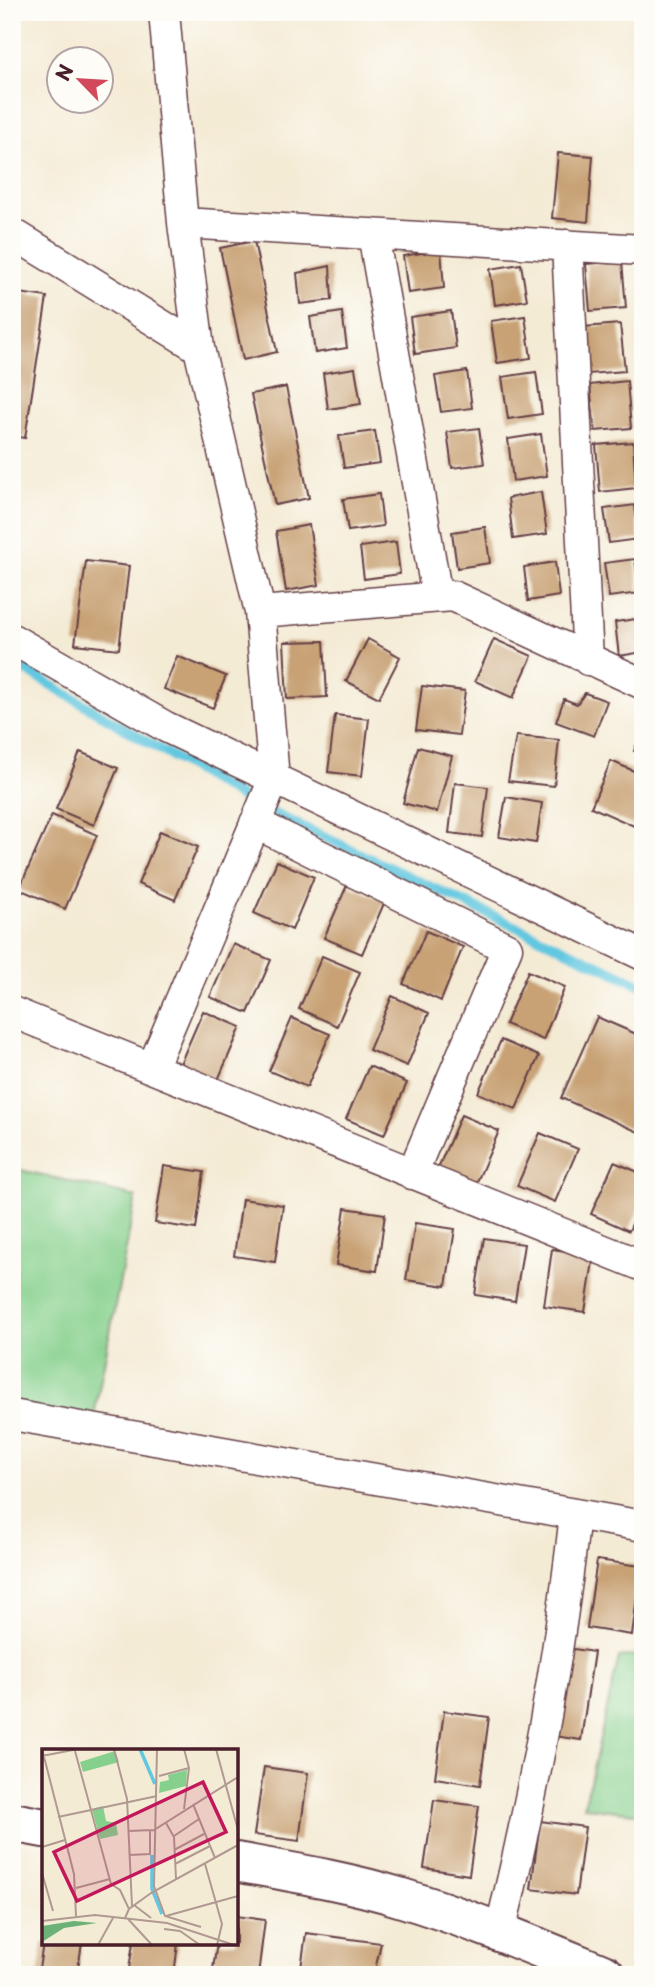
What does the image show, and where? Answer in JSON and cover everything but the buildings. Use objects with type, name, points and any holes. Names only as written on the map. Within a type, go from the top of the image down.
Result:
[{"type":"street","points":[[152,1068],[274,779],[260,612],[199,348],[183,223],[164,12]]},
{"type":"street","points":[[183,223],[643,250]]},
{"type":"street","points":[[12,233],[199,348]]},
{"type":"street","points":[[373,234],[437,596]]},
{"type":"street","points":[[568,246],[588,660]]},
{"type":"street","points":[[260,612],[453,596],[643,684]]},
{"type":"street","points":[[12,639],[166,727],[643,955]]},
{"type":"street","points":[[255,824],[507,948],[412,1174]]},
{"type":"street","points":[[12,1012],[643,1266]]},
{"type":"street","points":[[12,1415],[643,1527]]},
{"type":"street","points":[[500,1931],[521,1847],[555,1662],[575,1514]]},
{"type":"street","points":[[12,1822],[42,1828]]},
{"type":"street","points":[[238,1862],[334,1880],[398,1897],[500,1931],[605,1975]]},
{"type":"green space","points":[[12,1168],[136,1197],[93,1421],[12,1406]]},
{"type":"green space","points":[[643,1639],[643,1814],[584,1807],[619,1657],[638,1655]]},
{"type":"waterway","points":[[12,662],[249,802],[643,986]]}]
